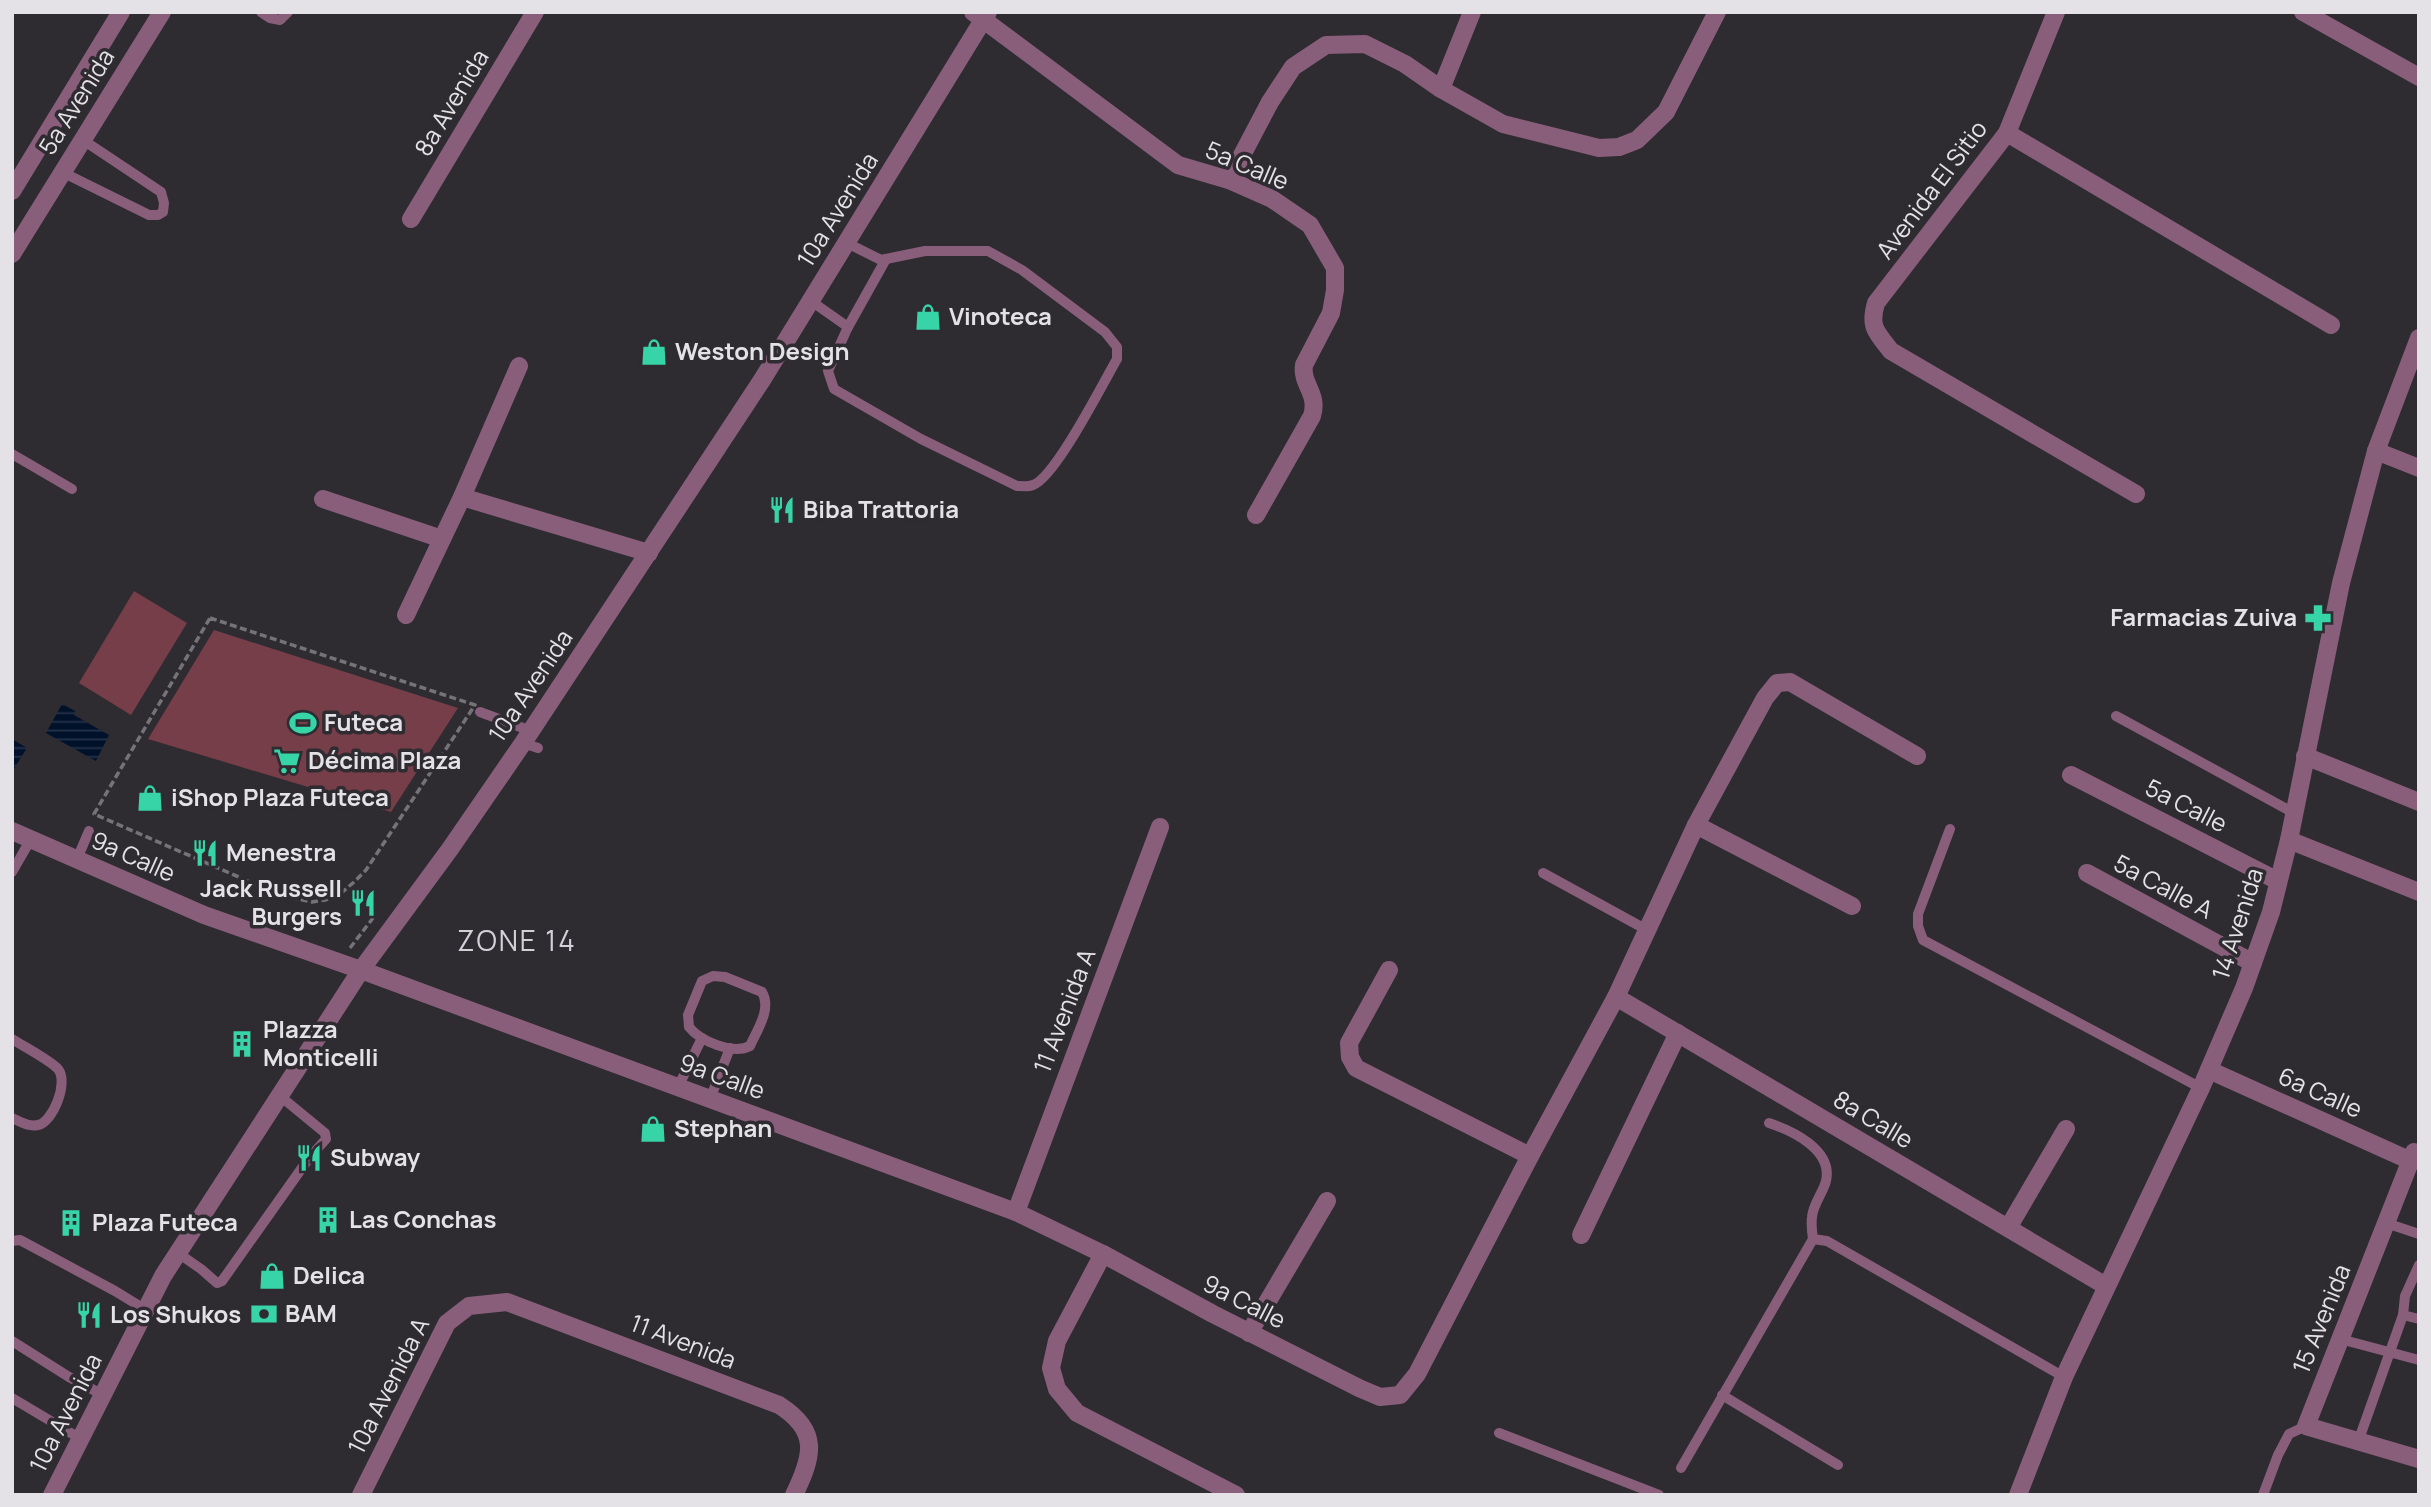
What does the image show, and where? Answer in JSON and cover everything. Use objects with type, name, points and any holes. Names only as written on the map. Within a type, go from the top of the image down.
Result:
[{"type":"street","name":"5a Avenida","points":[[12,191],[121,12]]},
{"type":"street","name":"5a Avenida","points":[[12,254],[162,12]]},
{"type":"street","name":"8a Avenida","points":[[411,219],[535,12]]},
{"type":"street","points":[[1441,89],[1472,12]]},
{"type":"street","points":[[1230,180],[1270,102],[1293,67],[1326,45],[1365,44],[1405,64],[1441,89],[1503,124],[1599,148],[1619,147],[1637,140],[1666,112],[1717,12]]},
{"type":"street","name":"Avenida El Sitio","points":[[2056,12],[2007,133],[1876,303],[1872,317],[1874,330],[1891,351],[2136,494]]},
{"type":"street","points":[[2303,12],[2419,77]]},
{"type":"street","name":"5a Calle","points":[[982,15],[1178,165],[1230,180],[1272,199],[1310,225],[1335,268],[1331,313],[1304,365],[1303,374],[1314,395],[1312,416],[1256,515]]},
{"type":"street","name":"10a Avenida","points":[[52,1495],[178,1253],[361,971],[531,741],[762,380],[982,15]]},
{"type":"street","points":[[2007,133],[2331,325]]},
{"type":"street","name":"14 Avenida","points":[[2018,1495],[2064,1377],[2209,1070],[2271,912],[2289,839],[2341,583],[2376,451],[2419,338]]},
{"type":"street","points":[[406,615],[462,497],[519,366]]},
{"type":"street","points":[[2376,451],[2419,468]]},
{"type":"street","points":[[462,497],[649,553]]},
{"type":"street","points":[[323,499],[442,539]]},
{"type":"street","points":[[1389,970],[1349,1043],[1350,1057],[1356,1068],[1530,1156],[1616,997],[1696,825],[1765,698],[1777,683],[1790,682],[1917,756]]},
{"type":"street","points":[[2305,756],[2419,802]]},
{"type":"street","name":"5a Calle","points":[[2071,775],[2278,881]]},
{"type":"street","points":[[1696,825],[1852,906]]},
{"type":"street","name":"11 Avenida A","points":[[1016,1212],[1160,827]]},
{"type":"street","name":"9a Calle","points":[[12,831],[204,915],[1016,1212],[1103,1254],[1249,1333],[1380,1397],[1400,1395],[1417,1374],[1530,1156]]},
{"type":"street","points":[[2289,839],[2419,892]]},
{"type":"street","name":"5a Calle A","points":[[2087,873],[2253,963]]},
{"type":"street","name":"8a Calle","points":[[1616,997],[2106,1286]]},
{"type":"street","points":[[1581,1235],[1678,1034]]},
{"type":"street","name":"6a Calle","points":[[2209,1070],[2413,1156]]},
{"type":"street","points":[[2008,1228],[2066,1129]]},
{"type":"street","name":"15 Avenida","points":[[2306,1426],[2413,1156]]},
{"type":"street","points":[[1249,1333],[1327,1201]]},
{"type":"street","points":[[1103,1254],[1057,1341],[1051,1368],[1058,1389],[1077,1413],[1236,1495]]},
{"type":"street","name":"11 Avenida","points":[[469,1306],[507,1302],[779,1405],[793,1414],[807,1432],[810,1448],[807,1468],[794,1495]]},
{"type":"street","name":"10a Avenida A","points":[[367,1493],[447,1323],[469,1306]]},
{"type":"street","points":[[2306,1426],[2419,1459]]},
{"type":"lane","points":[[261,12],[279,20],[288,12]]},
{"type":"lane","points":[[62,172],[149,215],[163,212],[161,192],[83,140]]},
{"type":"lane","points":[[847,243],[876,259],[925,251],[988,251],[1022,270],[1105,332],[1116,347],[1117,359],[1058,461],[1045,477],[1033,485],[1017,486],[922,439],[834,389],[828,371],[848,327],[886,259]]},
{"type":"lane","points":[[811,301],[848,327]]},
{"type":"lane","points":[[12,454],[72,489]]},
{"type":"lane","points":[[480,712],[531,741]]},
{"type":"lane","points":[[2116,716],[2294,813]]},
{"type":"lane","points":[[1950,829],[1918,914],[1917,926],[1923,940],[2200,1088]]},
{"type":"lane","points":[[77,859],[89,831]]},
{"type":"lane","points":[[12,872],[31,839]]},
{"type":"lane","points":[[1543,873],[1647,930]]},
{"type":"lane","points":[[713,976],[725,977],[762,992],[766,998],[765,1010],[750,1046],[740,1050],[730,1048],[702,1038],[689,1027],[688,1015],[702,981],[713,976]]},
{"type":"lane","points":[[678,1087],[702,1038]]},
{"type":"lane","points":[[12,1039],[58,1069],[63,1088],[48,1119],[40,1125],[26,1125],[12,1118]]},
{"type":"lane","points":[[710,1099],[730,1048]]},
{"type":"lane","points":[[178,1253],[217,1283],[222,1281],[309,1158],[326,1139],[325,1133],[280,1096]]},
{"type":"lane","points":[[1681,1468],[1813,1239],[1812,1215],[1826,1181],[1827,1167],[1820,1154],[1792,1130],[1769,1124]]},
{"type":"lane","points":[[2386,1223],[2419,1234]]},
{"type":"lane","points":[[1813,1239],[1827,1241],[2064,1377]]},
{"type":"lane","points":[[12,1241],[20,1240],[146,1310]]},
{"type":"lane","points":[[2358,1442],[2403,1315],[2405,1296],[2419,1265]]},
{"type":"lane","points":[[2403,1315],[2419,1319]]},
{"type":"lane","points":[[2340,1339],[2419,1360]]},
{"type":"lane","points":[[12,1341],[103,1395]]},
{"type":"lane","points":[[1723,1395],[1838,1465]]},
{"type":"lane","points":[[12,1398],[81,1439]]},
{"type":"lane","name":"15 Avenida","points":[[2263,1495],[2278,1455],[2290,1434],[2306,1426]]},
{"type":"lane","points":[[1499,1433],[1659,1495]]},
{"type":"path","points":[[210,618],[475,705],[366,870],[339,895],[325,901],[312,902],[279,895],[94,814],[210,618]]},
{"type":"path","points":[[348,951],[380,910]]},
{"type":"shaded area","points":[[134,591],[187,623],[131,715],[79,683]]},
{"type":"shaded area","name":"Futeca","points":[[214,630],[458,708],[391,812],[148,739]]},
{"type":"water","points":[[62,704],[75,711],[74,715],[109,735],[96,761],[46,733]]},
{"type":"water","points":[[12,739],[27,748],[13,770],[12,769]]},
{"type":"place","name":"Vinoteca","points":[[928,317]]},
{"type":"place","name":"Weston Design","points":[[654,352]]},
{"type":"place","name":"Biba Trattoria","points":[[782,510]]},
{"type":"place","name":"Farmacias Zuiva","points":[[2318,618]]},
{"type":"place","name":"Futeca","points":[[303,723]]},
{"type":"place","name":"Décima Plaza","points":[[287,761]]},
{"type":"place","name":"iShop Plaza Futeca","points":[[150,798]]},
{"type":"place","name":"Menestra","points":[[205,853]]},
{"type":"place","name":"Jack Russell Burgers","points":[[363,903]]},
{"type":"place","name":"Plazza Monticelli","points":[[242,1044]]},
{"type":"place","name":"Stephan","points":[[653,1129]]},
{"type":"place","name":"Subway","points":[[309,1158]]},
{"type":"place","name":"Las Conchas","points":[[328,1220]]},
{"type":"place","name":"Plaza Futeca","points":[[71,1223]]},
{"type":"place","name":"Delica","points":[[272,1276]]},
{"type":"place","name":"BAM","points":[[264,1314]]},
{"type":"place","name":"Los Shukos","points":[[89,1315]]},
{"type":"district","name":"ZONE 14","points":[[517,941]]}]
